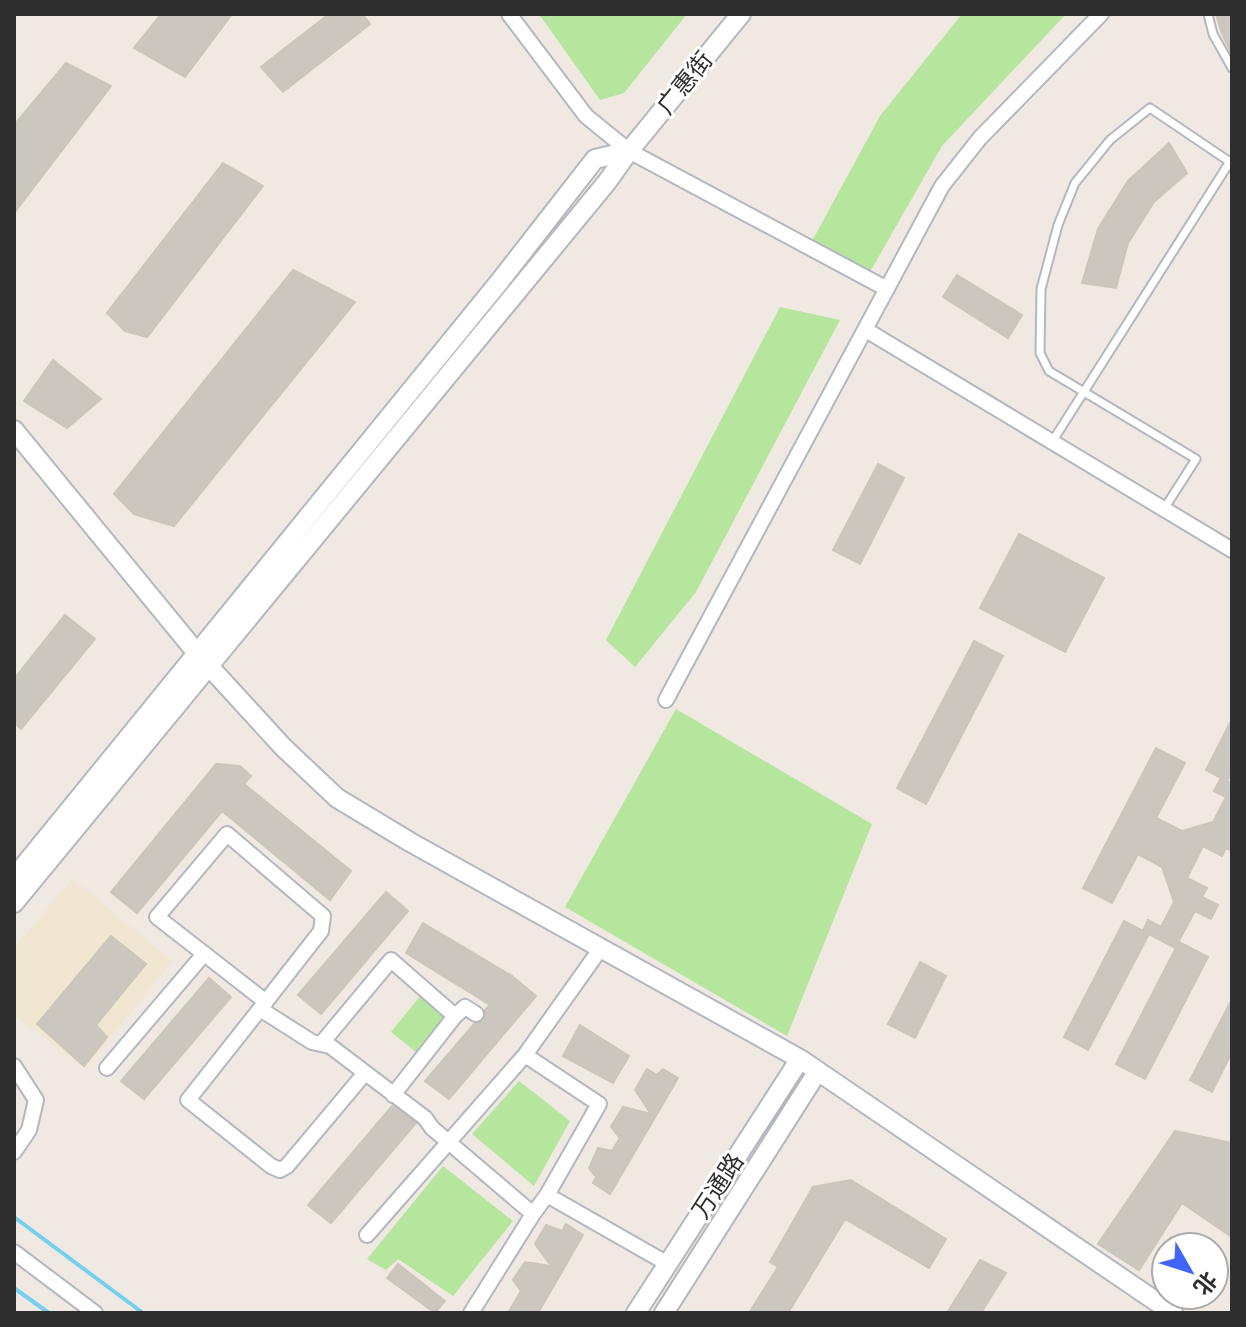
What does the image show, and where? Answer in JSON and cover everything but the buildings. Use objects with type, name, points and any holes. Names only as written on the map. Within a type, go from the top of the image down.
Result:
[{"type":"street","points":[[509,14],[586,116],[629,151],[887,289]]},
{"type":"street","name":"广惠街","points":[[629,151],[741,14]]},
{"type":"street","points":[[666,700],[942,186],[980,138],[1101,14]]},
{"type":"street","points":[[14,903],[595,159],[629,151]]},
{"type":"street","points":[[866,330],[1232,550]]},
{"type":"street","points":[[14,430],[203,659],[283,747],[337,798],[410,842],[800,1059],[1173,1313]]},
{"type":"street","points":[[14,878],[203,659]]},
{"type":"street","points":[[365,1073],[287,1166],[280,1170],[188,1100],[263,1005],[321,931],[323,916],[227,834],[157,917],[263,1005],[312,1042],[330,1046],[425,1118],[432,1128],[533,1214]]},
{"type":"street","points":[[367,1235],[525,1055],[601,948]]},
{"type":"street","points":[[107,1068],[204,954]]},
{"type":"street","points":[[321,1044],[391,960],[455,1016]]},
{"type":"street","points":[[393,1095],[455,1016],[465,1007],[476,1014]]},
{"type":"street","points":[[471,1313],[547,1195],[599,1104],[525,1055]]},
{"type":"street","name":"万通路","points":[[636,1313],[800,1059]]},
{"type":"street","points":[[14,1066],[36,1100],[29,1130],[14,1152]]},
{"type":"street","name":"万通路","points":[[664,1313],[818,1071]]},
{"type":"street","points":[[547,1195],[668,1264]]},
{"type":"street","points":[[14,1252],[95,1313]]},
{"type":"lane","points":[[1208,14],[1217,42],[1232,68]]},
{"type":"lane","points":[[1052,442],[1083,392],[1231,160],[1150,108],[1110,140],[1075,183],[1058,225],[1041,289],[1039,343],[1040,353],[1049,371],[1083,392],[1196,459],[1164,509]]},
{"type":"shaded area","points":[[73,879],[172,961],[86,1068],[17,1017],[14,1005],[14,948]]},
{"type":"green space","points":[[539,14],[687,14],[624,93],[600,100]]},
{"type":"green space","points":[[962,14],[1066,14],[942,146],[871,270],[811,243],[880,116]]},
{"type":"green space","points":[[780,307],[840,320],[696,592],[635,667],[606,640]]},
{"type":"green space","points":[[676,709],[872,824],[787,1036],[565,907]]},
{"type":"green space","points":[[421,995],[445,1016],[416,1052],[391,1032]]},
{"type":"green space","points":[[519,1081],[570,1121],[534,1186],[472,1134]]},
{"type":"green space","points":[[443,1166],[513,1221],[453,1296],[398,1259],[386,1270],[367,1259]]},
{"type":"waterway","points":[[14,1217],[143,1313]]},
{"type":"waterway","points":[[14,1288],[49,1313]]}]
